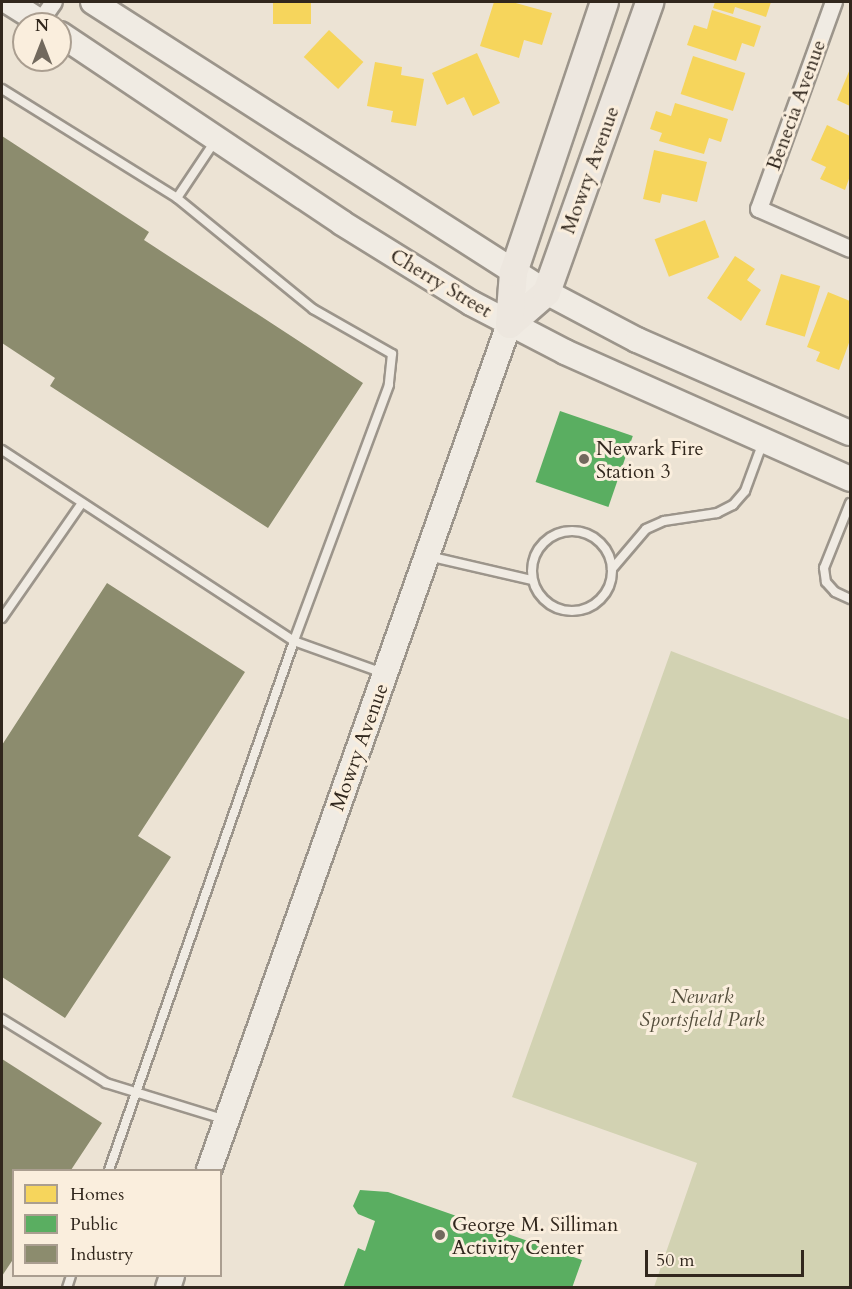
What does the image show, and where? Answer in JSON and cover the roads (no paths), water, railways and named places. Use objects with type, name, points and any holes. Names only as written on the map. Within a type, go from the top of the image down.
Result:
[{"type":"main road","name":"Cherry Street","points":[[9,2],[25,12]]},
{"type":"main road","points":[[93,2],[546,292],[637,340],[850,433]]},
{"type":"main road","name":"Mowry Avenue","points":[[210,1169],[509,324],[513,272],[604,2]]},
{"type":"main road","name":"Mowry Avenue","points":[[509,324],[546,292],[649,2]]},
{"type":"main road","name":"Cherry Street","points":[[72,43],[342,223],[509,324],[850,479]]},
{"type":"street","name":"Benecia Avenue","points":[[834,2],[759,209],[850,249]]},
{"type":"lane","points":[[2,89],[177,198],[313,309],[392,354],[389,385],[294,641],[109,1169]]},
{"type":"lane","points":[[177,198],[216,138]]},
{"type":"lane","points":[[612,569],[602,545],[579,532],[566,531],[543,543],[535,554],[532,580],[546,602],[557,608],[577,610],[595,604],[604,594],[612,569],[646,529],[664,520],[717,513],[733,505],[745,491],[764,440]]},
{"type":"lane","points":[[2,450],[294,641],[386,674]]},
{"type":"lane","points":[[2,618],[82,503]]},
{"type":"lane","points":[[850,503],[824,568],[831,587],[850,599]]},
{"type":"lane","points":[[428,556],[532,580]]},
{"type":"lane","points":[[2,1019],[106,1083],[227,1120]]},
{"type":"place","name":"Newark Fire Station 3","points":[[584,459]]},
{"type":"place","name":"George M. Silliman Activity Center","points":[[440,1235]]},
{"type":"park label","name":"Newark Sportsfield Park","points":[[702,1008]]}]
